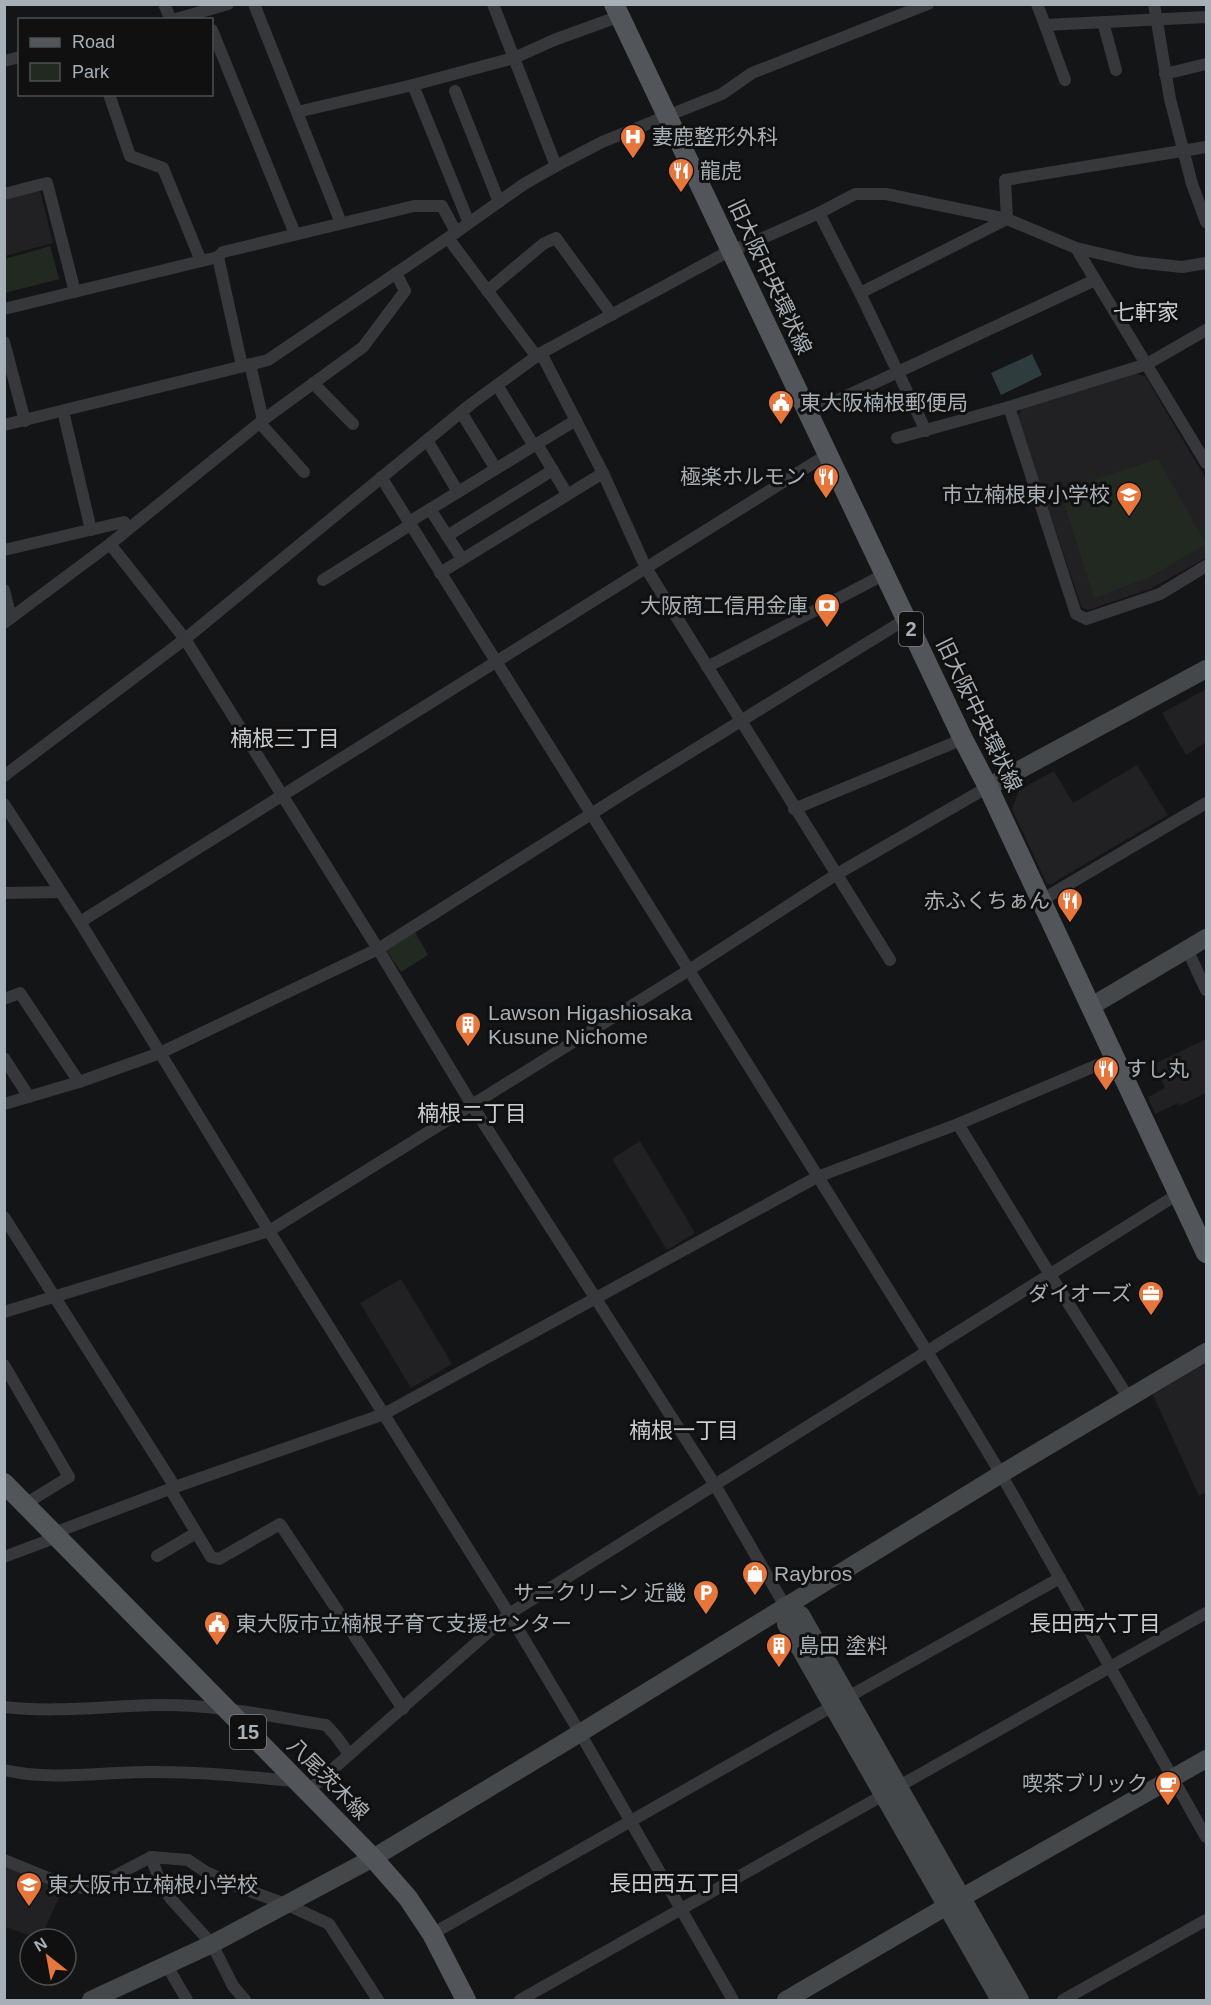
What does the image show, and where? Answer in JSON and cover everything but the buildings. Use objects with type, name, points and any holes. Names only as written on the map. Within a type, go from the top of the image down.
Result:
[{"type":"main road","name":"旧大阪中央環状線","points":[[617,10],[963,739],[988,787],[1206,1253]]},
{"type":"main road","name":"八尾茨木線","points":[[4,1484],[373,1858],[408,1898],[432,1934],[466,2001]]},
{"type":"street","points":[[164,4],[171,18]]},
{"type":"street","points":[[185,18],[205,15],[228,4]]},
{"type":"street","points":[[254,4],[341,223]]},
{"type":"street","points":[[493,4],[556,166]]},
{"type":"street","points":[[4,425],[268,360],[524,184],[556,166],[602,142],[722,94],[752,73],[928,4]]},
{"type":"street","points":[[1037,4],[1065,80]]},
{"type":"street","points":[[1154,4],[1165,74],[1183,151],[1206,222]]},
{"type":"street","points":[[297,112],[413,85],[514,58],[617,10]]},
{"type":"street","points":[[1045,25],[1206,17]]},
{"type":"street","points":[[1103,22],[1116,70]]},
{"type":"street","points":[[213,32],[295,234]]},
{"type":"street","points":[[1165,74],[1206,64]]},
{"type":"street","points":[[413,85],[469,223]]},
{"type":"street","points":[[455,91],[499,202]]},
{"type":"street","points":[[110,96],[130,156],[163,168],[201,261]]},
{"type":"street","points":[[1007,219],[1005,180],[1206,147]]},
{"type":"street","points":[[4,194],[47,183],[75,292]]},
{"type":"street","points":[[4,776],[185,639],[461,412],[539,355],[731,250],[819,213],[855,194],[886,194],[1007,219],[1076,248],[1136,262],[1182,267],[1206,263]]},
{"type":"street","points":[[4,309],[218,257],[223,252],[341,223],[414,206],[442,206],[452,235],[487,291],[539,355],[576,420],[646,567],[794,809],[890,960]]},
{"type":"street","points":[[819,213],[926,431]]},
{"type":"street","points":[[860,293],[1007,219]]},
{"type":"street","points":[[487,291],[543,244],[556,238],[612,315]]},
{"type":"street","points":[[1076,248],[1206,463]]},
{"type":"street","points":[[218,257],[262,421],[304,471]]},
{"type":"street","points":[[4,590],[8,621],[110,544],[262,421],[363,347],[405,291],[396,273]]},
{"type":"street","points":[[808,414],[1095,280]]},
{"type":"street","points":[[897,438],[1009,407],[1147,364],[1206,330]]},
{"type":"street","points":[[4,342],[25,421]]},
{"type":"street","points":[[313,383],[353,424]]},
{"type":"street","points":[[497,386],[567,495]]},
{"type":"street","points":[[1009,407],[1076,614],[1086,619],[1160,594],[1206,566]]},
{"type":"street","points":[[63,411],[91,530]]},
{"type":"street","points":[[461,412],[496,469]]},
{"type":"street","points":[[323,580],[430,509],[576,420]]},
{"type":"street","points":[[427,440],[458,492]]},
{"type":"street","points":[[80,922],[828,454]]},
{"type":"street","points":[[447,536],[553,470]]},
{"type":"street","points":[[440,573],[603,473]]},
{"type":"street","points":[[381,477],[928,1353],[1001,1474],[1206,1837]]},
{"type":"street","points":[[430,509],[462,559]]},
{"type":"street","points":[[4,549],[124,522],[129,528]]},
{"type":"street","points":[[110,544],[185,639],[472,1104],[715,1485],[785,1606],[786,1624],[841,1701],[954,1902],[1020,2001]]},
{"type":"street","points":[[706,667],[885,574]]},
{"type":"street","points":[[4,1104],[79,1082],[160,1053],[378,949],[590,814],[906,619]]},
{"type":"street","points":[[4,1312],[269,1230],[689,970],[837,874],[988,787],[1206,669]]},
{"type":"street","points":[[794,809],[963,739]]},
{"type":"street","points":[[1040,901],[1206,803]]},
{"type":"street","points":[[4,804],[80,922],[509,1614],[580,1733],[733,2001]]},
{"type":"street","points":[[4,893],[60,892]]},
{"type":"street","points":[[1090,1007],[1206,938]]},
{"type":"street","points":[[1187,950],[1206,990]]},
{"type":"street","points":[[4,999],[20,993],[79,1082]]},
{"type":"street","points":[[4,1058],[28,1097]]},
{"type":"street","points":[[4,1557],[172,1488],[384,1413],[817,1177],[958,1124],[1114,1058]]},
{"type":"street","points":[[958,1124],[1049,1274],[1128,1397]]},
{"type":"street","points":[[4,1770],[40,1776],[147,1772],[229,1775],[302,1786],[349,1754],[509,1614],[1178,1194]]},
{"type":"street","points":[[4,1217],[172,1488],[211,1557],[219,1559],[280,1524],[403,1709]]},
{"type":"street","points":[[91,2001],[212,1944],[373,1858],[1001,1474],[1206,1352]]},
{"type":"street","points":[[4,1365],[69,1477],[25,1504]]},
{"type":"street","points":[[157,1556],[196,1533]]},
{"type":"street","points":[[432,1934],[1060,1578]]},
{"type":"street","points":[[520,2001],[1206,1613]]},
{"type":"street","points":[[4,1707],[34,1710],[158,1705],[225,1708],[326,1725],[349,1754]]},
{"type":"street","points":[[786,2001],[954,1902],[1206,1759]]},
{"type":"street","points":[[4,1860],[66,1885],[86,1888],[105,1881],[151,1857],[188,1860],[206,1872],[239,1887],[288,1905],[329,1924],[378,2001]]},
{"type":"street","points":[[151,1857],[161,1884],[171,1899],[212,1944],[233,1986],[245,2001]]},
{"type":"street","points":[[954,1902],[1000,2001]]},
{"type":"street","points":[[1063,2001],[1206,1920]]},
{"type":"street","points":[[167,1966],[187,2001]]},
{"type":"shaded area","points":[[38,190],[53,243],[5,256],[5,198]]},
{"type":"shaded area","points":[[1032,354],[1042,375],[1001,395],[991,373]]},
{"type":"shaded area","name":"市立楠根東小学校","points":[[1134,373],[1145,376],[1206,479],[1206,558],[1150,589],[1088,610],[1082,608],[1017,417],[1023,407]]},
{"type":"shaded area","points":[[1206,689],[1206,742],[1186,755],[1162,713]]},
{"type":"shaded area","points":[[1137,765],[1168,815],[1051,884],[1047,884],[1012,809],[1019,790],[1054,771],[1073,803]]},
{"type":"shaded area","points":[[1206,1039],[1206,1093],[1155,1114],[1148,1097],[1165,1088],[1154,1064]]},
{"type":"shaded area","points":[[640,1141],[695,1233],[667,1250],[612,1159]]},
{"type":"shaded area","points":[[401,1279],[452,1364],[411,1388],[360,1303]]},
{"type":"shaded area","points":[[1206,1362],[1206,1492],[1199,1496],[1153,1395]]},
{"type":"shaded area","name":"東大阪市立楠根小学校","points":[[4,1864],[63,1889],[46,1927],[18,1927],[18,1931],[5,1927]]},
{"type":"green space","points":[[50,246],[59,279],[5,293],[5,259]]},
{"type":"green space","points":[[1158,459],[1206,544],[1148,578],[1094,598],[1060,490]]},
{"type":"green space","points":[[415,932],[428,955],[401,972],[386,950]]},
{"type":"place","name":"妻鹿整形外科","points":[[633,160]]},
{"type":"place","name":"龍虎","points":[[681,194]]},
{"type":"place","name":"東大阪楠根郵便局","points":[[781,426]]},
{"type":"place","name":"極楽ホルモン","points":[[826,500]]},
{"type":"place","name":"市立楠根東小学校","points":[[1129,518]]},
{"type":"place","name":"大阪商工信用金庫","points":[[827,629]]},
{"type":"place","name":"赤ふくちぁん","points":[[1070,924]]},
{"type":"place","name":"Lawson Higashiosaka Kusune Nichome","points":[[468,1048]]},
{"type":"place","name":"すし丸","points":[[1106,1092]]},
{"type":"place","name":"ダイオーズ","points":[[1151,1317]]},
{"type":"place","name":"Raybros","points":[[755,1597]]},
{"type":"place","name":"サニクリーン 近畿","points":[[706,1616]]},
{"type":"place","name":"東大阪市立楠根子育て支援センター","points":[[217,1647]]},
{"type":"place","name":"島田 塗料","points":[[779,1669]]},
{"type":"place","name":"喫茶ブリック","points":[[1168,1807]]},
{"type":"place","name":"東大阪市立楠根小学校","points":[[29,1908]]},
{"type":"district","name":"七軒家","points":[[1146,312]]},
{"type":"district","name":"楠根三丁目","points":[[285,738]]},
{"type":"district","name":"楠根二丁目","points":[[472,1113]]},
{"type":"district","name":"楠根一丁目","points":[[684,1430]]},
{"type":"district","name":"長田西六丁目","points":[[1095,1623]]},
{"type":"district","name":"長田西五丁目","points":[[675,1883]]}]
